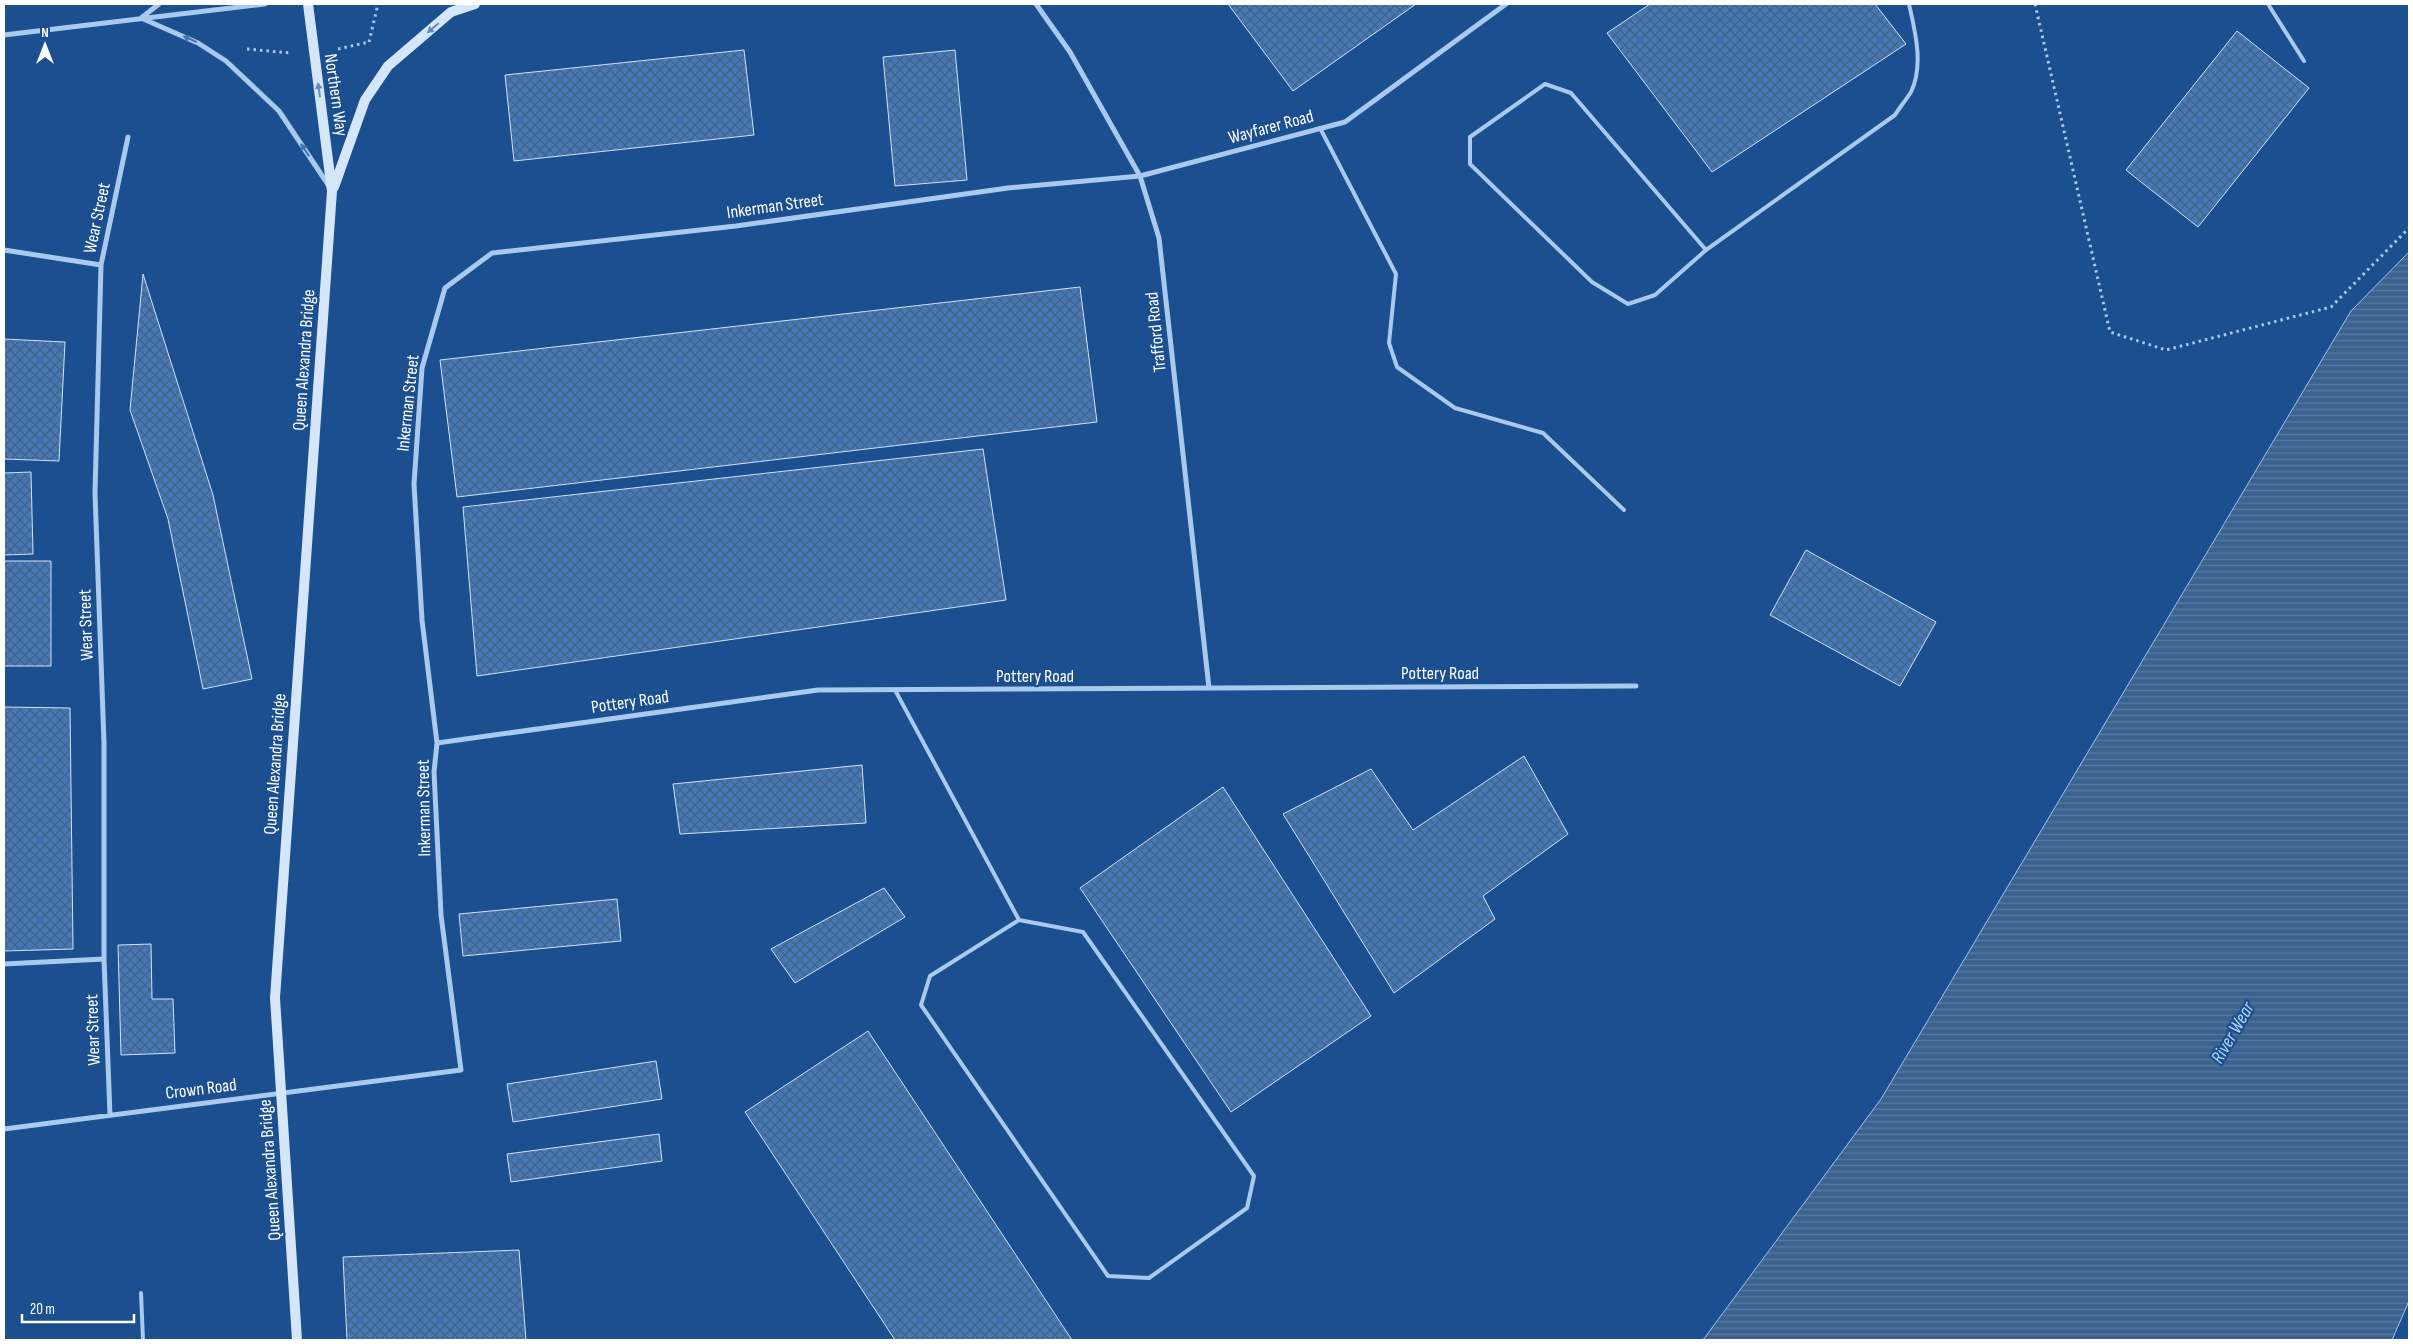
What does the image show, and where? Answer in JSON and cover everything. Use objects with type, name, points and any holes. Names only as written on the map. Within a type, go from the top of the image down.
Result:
[{"type":"main road","name":"Northern Way","points":[[308,4],[332,191]]},
{"type":"main road","points":[[332,191],[365,100],[388,66],[451,12],[475,4]]},
{"type":"main road","name":"Queen Alexandra Bridge","points":[[297,1340],[275,998],[332,191]]},
{"type":"street","points":[[141,18],[159,4]]},
{"type":"street","points":[[4,35],[71,29],[141,18],[265,4]]},
{"type":"street","name":"Trafford Road","points":[[1036,4],[1070,52],[1140,176],[1159,238],[1209,688]]},
{"type":"street","name":"Wayfarer Road","points":[[1008,188],[1140,176],[1345,122],[1506,4]]},
{"type":"street","points":[[141,18],[198,43],[226,61],[279,111],[332,191]]},
{"type":"street","name":"Wear Street","points":[[110,1115],[104,959],[104,743],[95,493],[101,265],[128,137]]},
{"type":"street","name":"Inkerman Street","points":[[461,1070],[441,915],[434,772],[437,743],[422,620],[414,484],[422,368],[445,288],[492,253],[736,226],[1008,188]]},
{"type":"street","points":[[4,250],[101,265]]},
{"type":"street","name":"Pottery Road","points":[[437,743],[818,690],[1636,686]]},
{"type":"street","points":[[4,964],[104,959]]},
{"type":"street","name":"Crown Road","points":[[4,1129],[461,1070]]},
{"type":"lane","points":[[1706,250],[1571,93],[1545,84],[1470,137],[1470,164],[1592,282],[1628,304],[1655,296],[1706,250],[1895,115],[1911,92],[1918,66],[1915,33],[1909,4]]},
{"type":"lane","points":[[2268,4],[2304,61]]},
{"type":"lane","points":[[1320,128],[1396,274],[1389,343],[1397,367],[1454,408],[1544,434],[1624,510]]},
{"type":"lane","points":[[895,690],[1019,920]]},
{"type":"lane","points":[[1019,920],[1083,932],[1254,1176],[1247,1208],[1149,1278],[1108,1276],[921,1005],[930,976],[1019,920]]},
{"type":"lane","points":[[141,1293],[143,1340]]},
{"type":"path","points":[[378,4],[369,42],[388,66]]},
{"type":"path","points":[[2035,4],[2110,332],[2166,350],[2331,307],[2409,228]]},
{"type":"water","name":"River Wear","points":[[2409,252],[2409,1301],[2392,1340],[1703,1340],[1881,1099],[2351,311]]},
{"type":"building","points":[[1228,4],[1416,4],[1293,91]]},
{"type":"building","points":[[1650,4],[1875,4],[1906,44],[1712,172],[1607,33]]},
{"type":"building","points":[[2237,31],[2309,88],[2198,227],[2126,170]]},
{"type":"building","points":[[744,50],[754,135],[514,161],[505,75]]},
{"type":"building","points":[[955,50],[967,180],[895,186],[883,57]]},
{"type":"building","points":[[143,274],[213,495],[252,679],[203,689],[168,519],[130,410]]},
{"type":"building","points":[[1080,287],[1097,422],[457,497],[440,360]]},
{"type":"building","points":[[4,339],[65,342],[59,461],[4,459]]},
{"type":"building","points":[[983,449],[1006,600],[477,676],[463,507]]},
{"type":"building","points":[[31,472],[33,554],[4,555],[4,473]]},
{"type":"building","points":[[1806,550],[1936,622],[1900,686],[1770,615]]},
{"type":"building","points":[[4,561],[51,561],[51,666],[4,666]]},
{"type":"building","points":[[4,707],[70,708],[73,949],[4,951]]},
{"type":"building","points":[[1524,756],[1568,834],[1483,896],[1495,919],[1394,993],[1283,814],[1371,769],[1413,830]]},
{"type":"building","points":[[862,765],[866,823],[680,834],[673,784]]},
{"type":"building","points":[[1223,787],[1371,1016],[1231,1112],[1080,888]]},
{"type":"building","points":[[884,888],[905,917],[795,983],[771,949]]},
{"type":"building","points":[[617,899],[621,941],[463,956],[459,914]]},
{"type":"building","points":[[151,944],[152,999],[173,999],[175,1053],[121,1055],[118,945]]},
{"type":"building","points":[[868,1031],[1072,1340],[895,1340],[745,1112]]},
{"type":"building","points":[[656,1061],[662,1099],[513,1122],[507,1084]]},
{"type":"building","points":[[659,1134],[662,1161],[511,1182],[507,1154]]},
{"type":"building","points":[[519,1250],[526,1340],[347,1340],[343,1257]]}]
